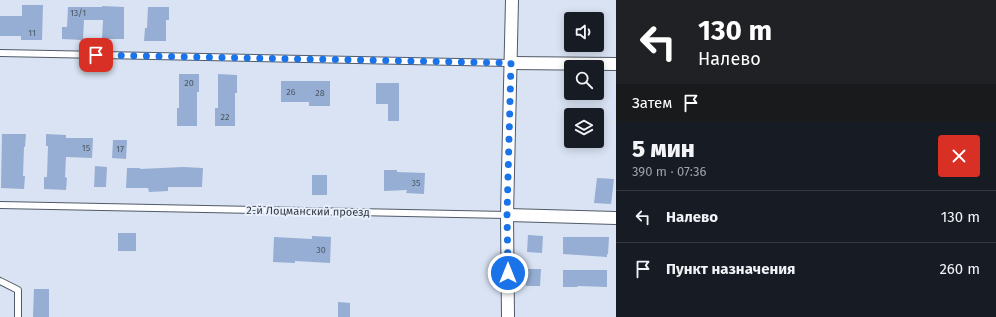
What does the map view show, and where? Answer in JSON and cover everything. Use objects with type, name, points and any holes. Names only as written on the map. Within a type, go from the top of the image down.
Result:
[{"type":"street","points":[[508,317],[507,215],[512,0]]},
{"type":"street","points":[[511,63],[616,64]]},
{"type":"street","name":"2-й Лоцманский проезд","points":[[507,215],[616,218]]},
{"type":"lane","points":[[0,53],[511,63]]},
{"type":"lane","name":"2-й Лоцманский проезд","points":[[0,205],[507,215]]},
{"type":"lane","points":[[0,281],[18,290],[18,317]]},
{"type":"building","points":[[22,5],[43,5],[42,40],[21,40],[21,36],[0,36],[0,16],[22,16]]},
{"type":"building","points":[[68,7],[124,7],[124,39],[102,39],[103,20],[84,20],[83,40],[62,39],[62,27],[67,27]]},
{"type":"building","points":[[148,7],[169,7],[169,20],[166,20],[166,41],[144,41],[145,28],[147,28]]},
{"type":"building","points":[[179,74],[199,74],[199,92],[197,92],[197,126],[177,126],[177,108],[179,108]]},
{"type":"building","points":[[218,74],[237,75],[237,93],[235,93],[235,126],[215,126],[215,108],[218,108]]},
{"type":"building","points":[[281,81],[330,81],[330,106],[309,106],[309,102],[281,102]]},
{"type":"building","points":[[376,83],[399,83],[399,121],[388,121],[388,104],[376,104]]},
{"type":"building","points":[[2,134],[26,134],[24,147],[24,189],[1,188]]},
{"type":"building","points":[[46,134],[66,135],[66,138],[93,138],[92,158],[66,157],[66,190],[44,189],[44,177],[47,177],[48,146],[46,146]]},
{"type":"building","points":[[113,140],[127,140],[126,159],[112,158]]},
{"type":"building","points":[[95,166],[107,167],[106,187],[94,187]]},
{"type":"building","points":[[183,167],[203,168],[202,187],[168,187],[168,191],[149,192],[148,188],[126,188],[127,168],[140,169]]},
{"type":"building","points":[[384,170],[425,173],[424,194],[406,193],[407,190],[384,191]]},
{"type":"building","points":[[312,175],[327,175],[327,195],[312,195]]},
{"type":"building","points":[[597,178],[614,179],[611,204],[594,203]]},
{"type":"building","points":[[118,233],[136,233],[136,251],[118,251]]},
{"type":"building","points":[[528,235],[543,236],[542,253],[527,252]]},
{"type":"building","points":[[312,236],[331,237],[330,263],[295,261],[295,263],[273,262],[274,237],[312,239]]},
{"type":"building","points":[[563,237],[609,237],[607,257],[563,254]]},
{"type":"building","points":[[526,269],[541,269],[540,286],[526,286]]},
{"type":"building","points":[[563,270],[607,270],[607,287],[563,287]]},
{"type":"building","points":[[34,289],[49,289],[49,317],[33,317]]},
{"type":"building","points":[[338,302],[350,303],[350,317],[338,317]]},
{"type":"route","points":[[96,55],[511,63],[507,215],[508,273]]}]
